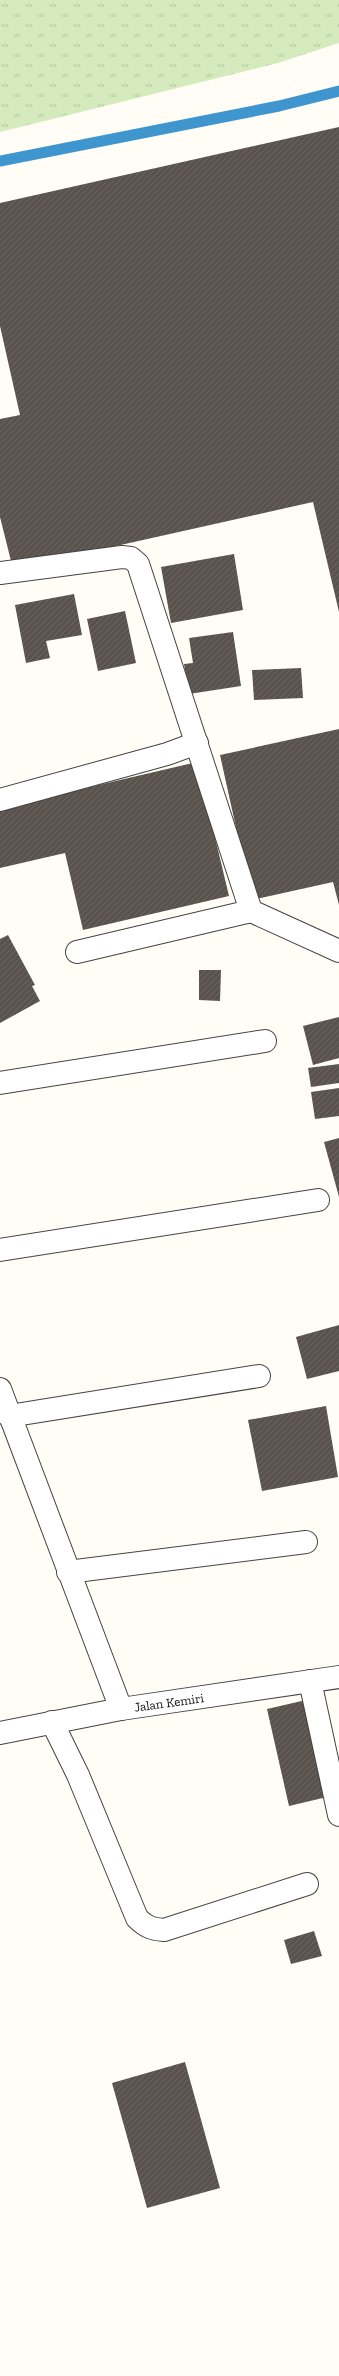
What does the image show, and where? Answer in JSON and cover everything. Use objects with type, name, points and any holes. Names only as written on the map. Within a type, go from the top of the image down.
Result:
[{"type":"street","points":[[0,573],[122,557],[131,558],[138,564],[251,911]]},
{"type":"street","points":[[0,800],[167,754],[197,743]]},
{"type":"street","points":[[77,952],[251,911],[339,951]]},
{"type":"street","points":[[0,1083],[264,1041]]},
{"type":"street","points":[[0,1250],[318,1200]]},
{"type":"street","points":[[9,1416],[260,1376]]},
{"type":"street","points":[[0,1389],[121,1709]]},
{"type":"street","points":[[68,1572],[306,1542]]},
{"type":"street","name":"Jalan Kemiri","points":[[0,1733],[121,1709],[339,1677]]},
{"type":"street","points":[[310,1681],[339,1815]]},
{"type":"street","points":[[52,1722],[78,1775],[137,1918],[144,1925],[150,1928],[164,1930],[307,1884]]},
{"type":"green space","points":[[0,0],[339,0],[339,43],[278,63],[0,132]]},
{"type":"building","points":[[339,127],[339,612],[313,502],[13,569],[0,517],[0,419],[20,415],[0,326],[0,203]]},
{"type":"building","points":[[234,554],[243,610],[171,623],[161,567]]},
{"type":"building","points":[[74,594],[82,635],[46,641],[50,658],[26,663],[15,605]]},
{"type":"building","points":[[125,611],[136,663],[98,671],[87,619]]},
{"type":"building","points":[[233,632],[241,686],[189,694],[184,664],[193,663],[189,638]]},
{"type":"building","points":[[301,668],[303,698],[254,700],[252,670]]},
{"type":"building","points":[[339,729],[339,905],[333,882],[252,900],[220,755]]},
{"type":"building","points":[[197,762],[229,896],[83,930],[65,853],[0,868],[0,808]]},
{"type":"building","points":[[8,935],[35,985],[32,986],[40,1001],[0,1023],[0,939]]},
{"type":"building","points":[[199,970],[221,970],[220,1001],[199,1000]]},
{"type":"building","points":[[339,1017],[339,1058],[313,1065],[303,1026]]},
{"type":"building","points":[[339,1064],[339,1083],[311,1087],[308,1068]]},
{"type":"building","points":[[339,1088],[339,1116],[315,1119],[311,1092]]},
{"type":"building","points":[[339,1138],[339,1197],[324,1142]]},
{"type":"building","points":[[339,1325],[339,1371],[307,1379],[296,1337]]},
{"type":"building","points":[[326,1406],[338,1477],[262,1491],[248,1420]]},
{"type":"building","points":[[306,1700],[327,1797],[289,1806],[267,1709]]},
{"type":"building","points":[[314,1931],[322,1956],[291,1964],[284,1940]]},
{"type":"building","points":[[185,2062],[220,2188],[147,2208],[112,2083]]},
{"type":"waterway","points":[[0,161],[279,106],[339,91]]}]
